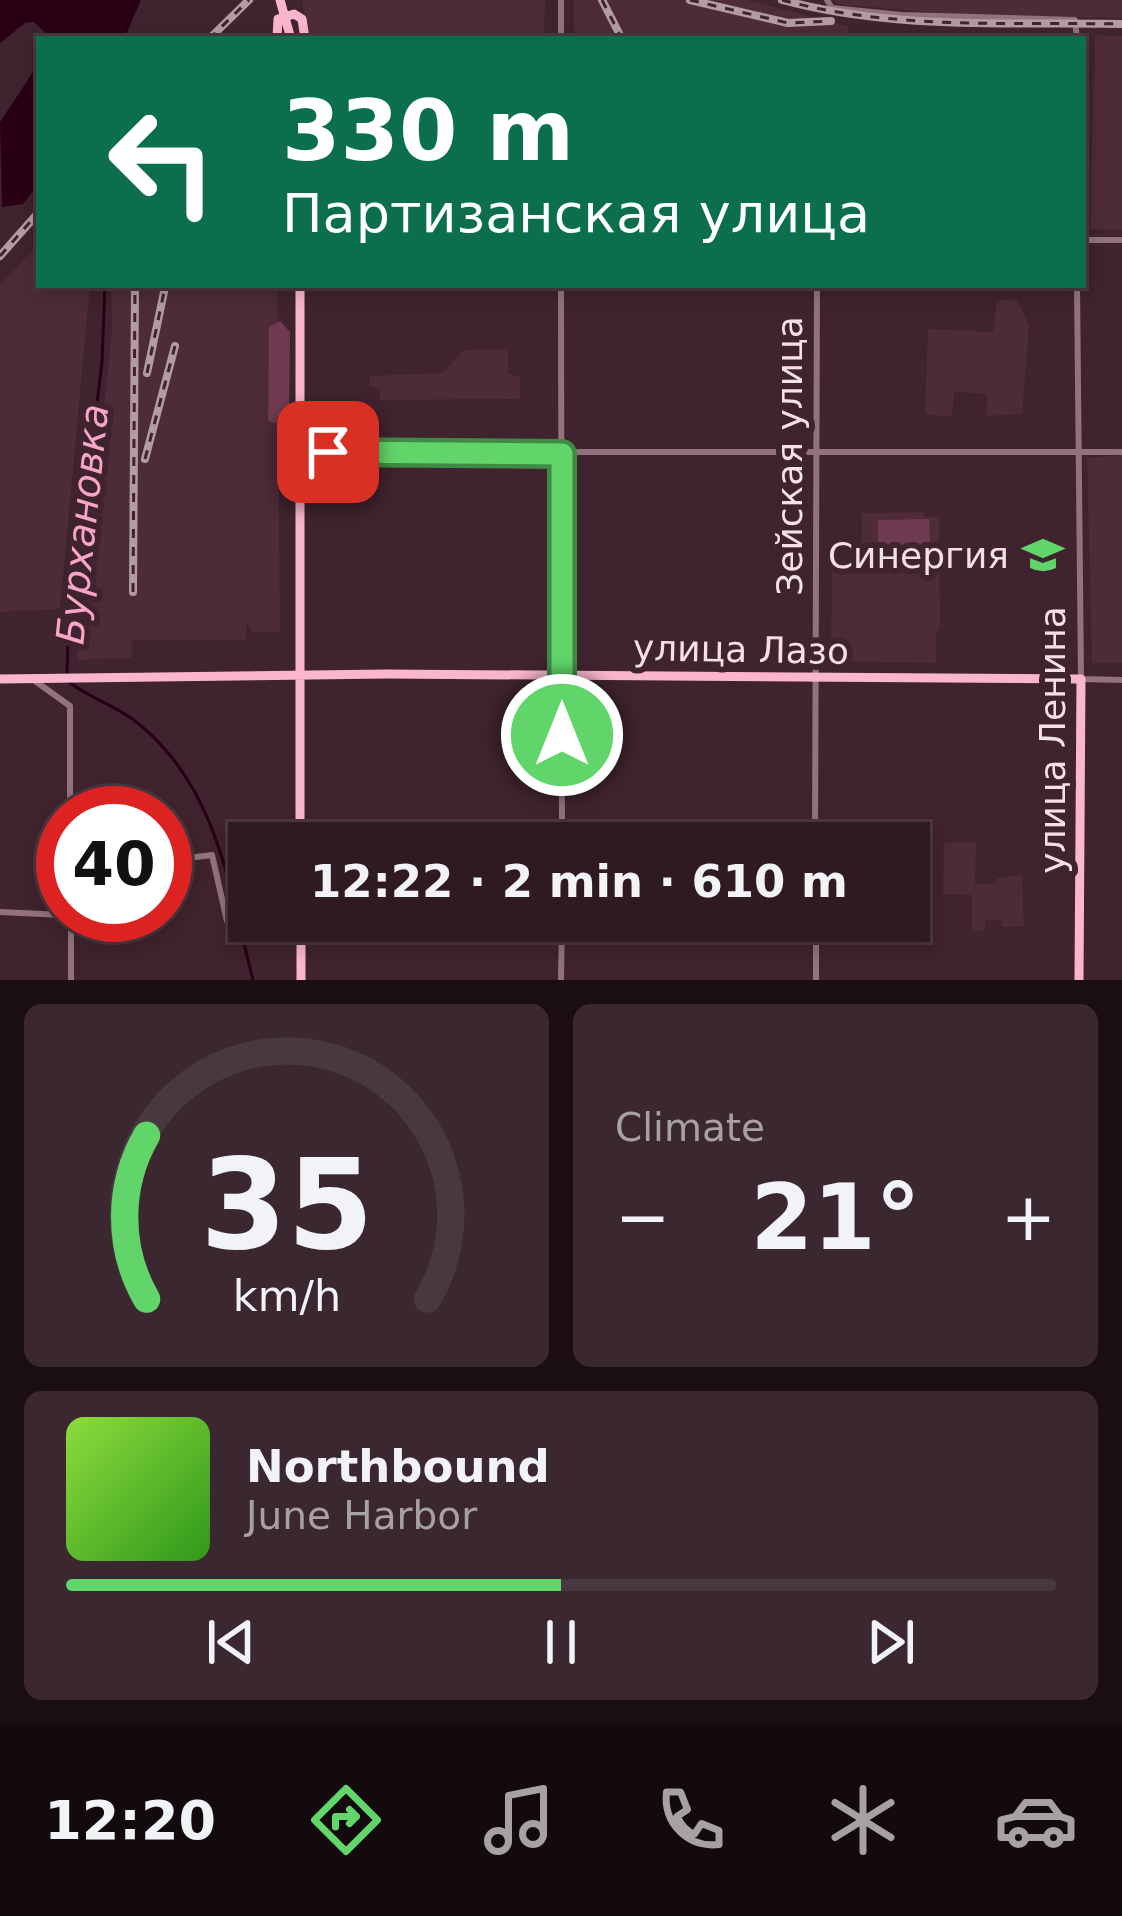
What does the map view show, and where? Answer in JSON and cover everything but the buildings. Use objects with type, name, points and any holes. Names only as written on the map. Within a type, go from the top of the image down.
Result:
[{"type":"main road","points":[[280,0],[290,36]]},
{"type":"main road","points":[[278,36],[278,19],[294,14],[302,19],[305,36]]},
{"type":"main road","points":[[300,288],[300,822]]},
{"type":"main road","name":"улица Лазо","points":[[0,680],[562,675],[1081,680]]},
{"type":"main road","name":"улица Ленина","points":[[1079,980],[1081,680]]},
{"type":"main road","points":[[301,942],[301,980]]},
{"type":"street","points":[[561,0],[561,36]]},
{"type":"street","points":[[827,0],[832,8],[848,10],[1076,20],[1077,36]]},
{"type":"street","points":[[1086,240],[1122,240]]},
{"type":"street","points":[[560,288],[562,822]]},
{"type":"street","name":"Зейская улица","points":[[815,822],[817,288]]},
{"type":"street","name":"улица Ленина","points":[[1077,288],[1081,680]]},
{"type":"street","points":[[299,452],[1122,452]]},
{"type":"street","points":[[32,679],[70,706],[70,786]]},
{"type":"street","name":"улица Лазо","points":[[1081,680],[1122,680]]},
{"type":"street","points":[[192,858],[212,855],[227,921]]},
{"type":"street","points":[[0,912],[36,914]]},
{"type":"street","points":[[69,942],[71,980]]},
{"type":"street","points":[[561,980],[562,942]]},
{"type":"street","points":[[816,942],[816,980]]},
{"type":"shaded area","points":[[0,0],[141,0],[125,36],[49,36],[34,22],[25,23],[0,43]]},
{"type":"shaded area","points":[[302,0],[545,0],[544,36],[308,36]]},
{"type":"shaded area","points":[[574,0],[746,0],[848,26],[848,36],[574,36]]},
{"type":"shaded area","points":[[834,0],[1122,0],[1122,18],[959,15]]},
{"type":"shaded area","points":[[1095,35],[1122,36],[1122,229],[1090,229]]},
{"type":"shaded area","points":[[36,68],[36,187],[23,204],[2,207],[0,122]]},
{"type":"shaded area","points":[[36,247],[36,288],[90,288],[60,609],[0,612],[0,285]]},
{"type":"shaded area","points":[[111,288],[277,288],[280,632],[252,632],[247,621],[246,640],[133,640],[131,658],[77,660],[112,331]]},
{"type":"shaded area","points":[[1017,299],[1029,326],[1022,414],[987,416],[987,394],[954,392],[952,417],[925,414],[928,329],[993,332],[997,300]]},
{"type":"shaded area","points":[[280,321],[290,332],[289,420],[273,423],[268,420],[269,327]]},
{"type":"shaded area","points":[[508,349],[508,373],[520,377],[520,399],[380,400],[379,389],[370,386],[369,376],[442,373],[464,350]]},
{"type":"shaded area","points":[[1122,455],[1122,663],[1092,663],[1087,458]]},
{"type":"shaded area","points":[[924,512],[925,517],[939,517],[936,663],[831,661],[832,562],[862,561],[862,513]]},
{"type":"shaded area","points":[[929,519],[930,546],[878,547],[878,520]]},
{"type":"shaded area","points":[[976,842],[975,884],[1022,875],[1024,926],[1002,927],[1002,920],[986,920],[984,931],[972,932],[972,895],[943,894],[944,843]]},
{"type":"waterway","name":"Бурхановка","points":[[67,672],[68,641],[82,579],[80,544],[102,362],[105,288]]},
{"type":"waterway","name":"Бурхановка","points":[[69,682],[139,724],[187,778],[217,842],[253,980]]},
{"type":"railway","points":[[212,36],[249,0]]},
{"type":"railway","points":[[602,0],[620,36]]},
{"type":"railway","points":[[690,0],[788,23],[831,21]]},
{"type":"railway","points":[[782,0],[909,20],[1122,24]]},
{"type":"railway","points":[[0,256],[36,215]]},
{"type":"railway","points":[[133,592],[135,288]]},
{"type":"railway","points":[[147,373],[164,292]]},
{"type":"railway","points":[[145,459],[175,346]]},
{"type":"place","name":"Синергия","points":[[1043,555]]},
{"type":"route","points":[[328,452],[562,454],[562,735]]}]
